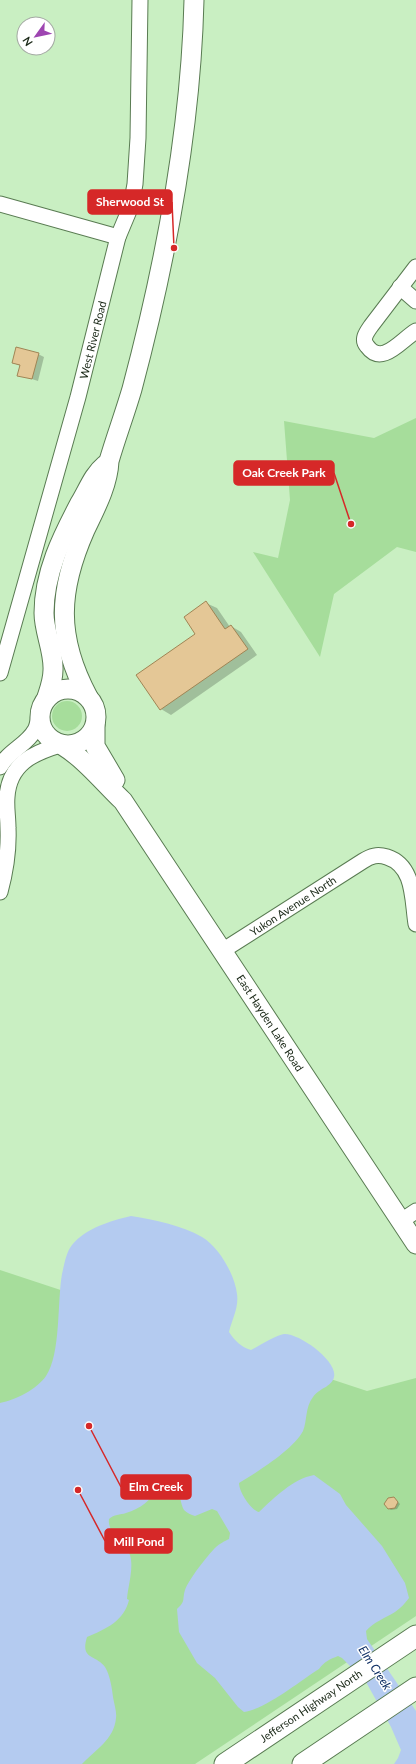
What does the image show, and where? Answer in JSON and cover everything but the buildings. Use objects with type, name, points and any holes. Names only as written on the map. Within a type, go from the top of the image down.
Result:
[{"type":"highway","name":"Jefferson Highway North","points":[[226,1764],[416,1636]]},
{"type":"highway","points":[[303,1764],[413,1691]]},
{"type":"main road","points":[[109,461],[98,471],[72,518],[58,548],[45,596],[45,626],[53,669],[52,684],[47,697],[42,704],[39,714],[42,727],[46,735],[61,745],[78,744],[86,740],[95,726],[96,712],[72,665],[68,651],[65,630],[64,600],[70,568],[105,483],[109,461],[132,389],[163,254],[187,104],[194,0]]},
{"type":"main road","points":[[47,697],[59,690],[67,689],[75,690],[88,697]]},
{"type":"main road","name":"East Hayden Lake Road","points":[[95,726],[95,746],[102,760],[113,775],[123,802]]},
{"type":"main road","name":"East Hayden Lake Road","points":[[61,745],[75,753],[94,770],[103,782],[123,802],[222,951],[408,1216],[416,1244]]},
{"type":"street","name":"West River Road","points":[[0,673],[78,397],[118,237],[131,206],[135,184],[138,138],[140,0]]},
{"type":"street","points":[[0,204],[118,237]]},
{"type":"street","points":[[416,267],[365,335],[365,343],[370,350],[378,355],[387,354],[416,331]]},
{"type":"street","points":[[400,287],[416,301]]},
{"type":"street","points":[[0,767],[8,756],[32,734],[36,728],[39,714]]},
{"type":"street","points":[[0,892],[8,855],[8,826],[6,808],[8,786],[19,766],[26,759],[34,754],[61,745]]},
{"type":"street","name":"Yukon Avenue North","points":[[222,951],[363,861],[372,856],[378,855],[389,858],[403,866],[410,885],[416,924]]},
{"type":"green space","points":[[416,418],[416,552],[397,547],[334,594],[320,657],[253,552],[278,558],[290,500],[284,421],[374,438]]},
{"type":"green space","points":[[67,701],[73,702],[81,710],[81,722],[73,730],[67,731],[61,730],[53,722],[52,716],[53,710],[61,702]]},
{"type":"green space","points":[[0,1270],[367,1391],[416,1378],[416,1616],[195,1764],[0,1764]]},
{"type":"water","points":[[131,1216],[158,1221],[185,1229],[202,1237],[220,1254],[230,1270],[237,1294],[237,1304],[229,1332],[241,1345],[251,1350],[272,1338],[284,1334],[291,1335],[299,1338],[316,1349],[330,1363],[334,1371],[333,1380],[319,1391],[310,1401],[303,1431],[298,1438],[274,1460],[239,1483],[243,1496],[252,1508],[259,1512],[278,1495],[299,1480],[314,1475],[340,1494],[346,1505],[382,1546],[405,1583],[409,1598],[397,1610],[369,1628],[366,1631],[367,1639],[416,1711],[416,1764],[394,1764],[401,1750],[391,1727],[366,1682],[342,1658],[338,1656],[327,1661],[319,1669],[283,1694],[262,1706],[244,1712],[238,1707],[215,1678],[197,1663],[179,1632],[177,1609],[183,1602],[185,1590],[194,1574],[216,1547],[229,1539],[230,1533],[217,1511],[212,1509],[195,1516],[186,1512],[177,1492],[169,1486],[163,1485],[157,1487],[149,1500],[141,1506],[124,1514],[113,1516],[109,1519],[109,1524],[113,1534],[128,1550],[130,1555],[131,1571],[127,1599],[129,1600],[127,1607],[119,1619],[101,1631],[87,1637],[85,1644],[85,1650],[87,1653],[101,1663],[107,1670],[111,1686],[116,1716],[112,1732],[108,1739],[82,1764],[0,1764],[0,1403],[19,1397],[32,1389],[42,1381],[51,1366],[58,1327],[62,1274],[68,1251],[72,1245],[84,1234],[99,1226]]},
{"type":"place","name":"Sherwood St","points":[[174,248]]},
{"type":"place","name":"Oak Creek Park","points":[[351,524]]},
{"type":"place","name":"Elm Creek","points":[[89,1426]]},
{"type":"place","name":"Mill Pond","points":[[78,1490]]}]
